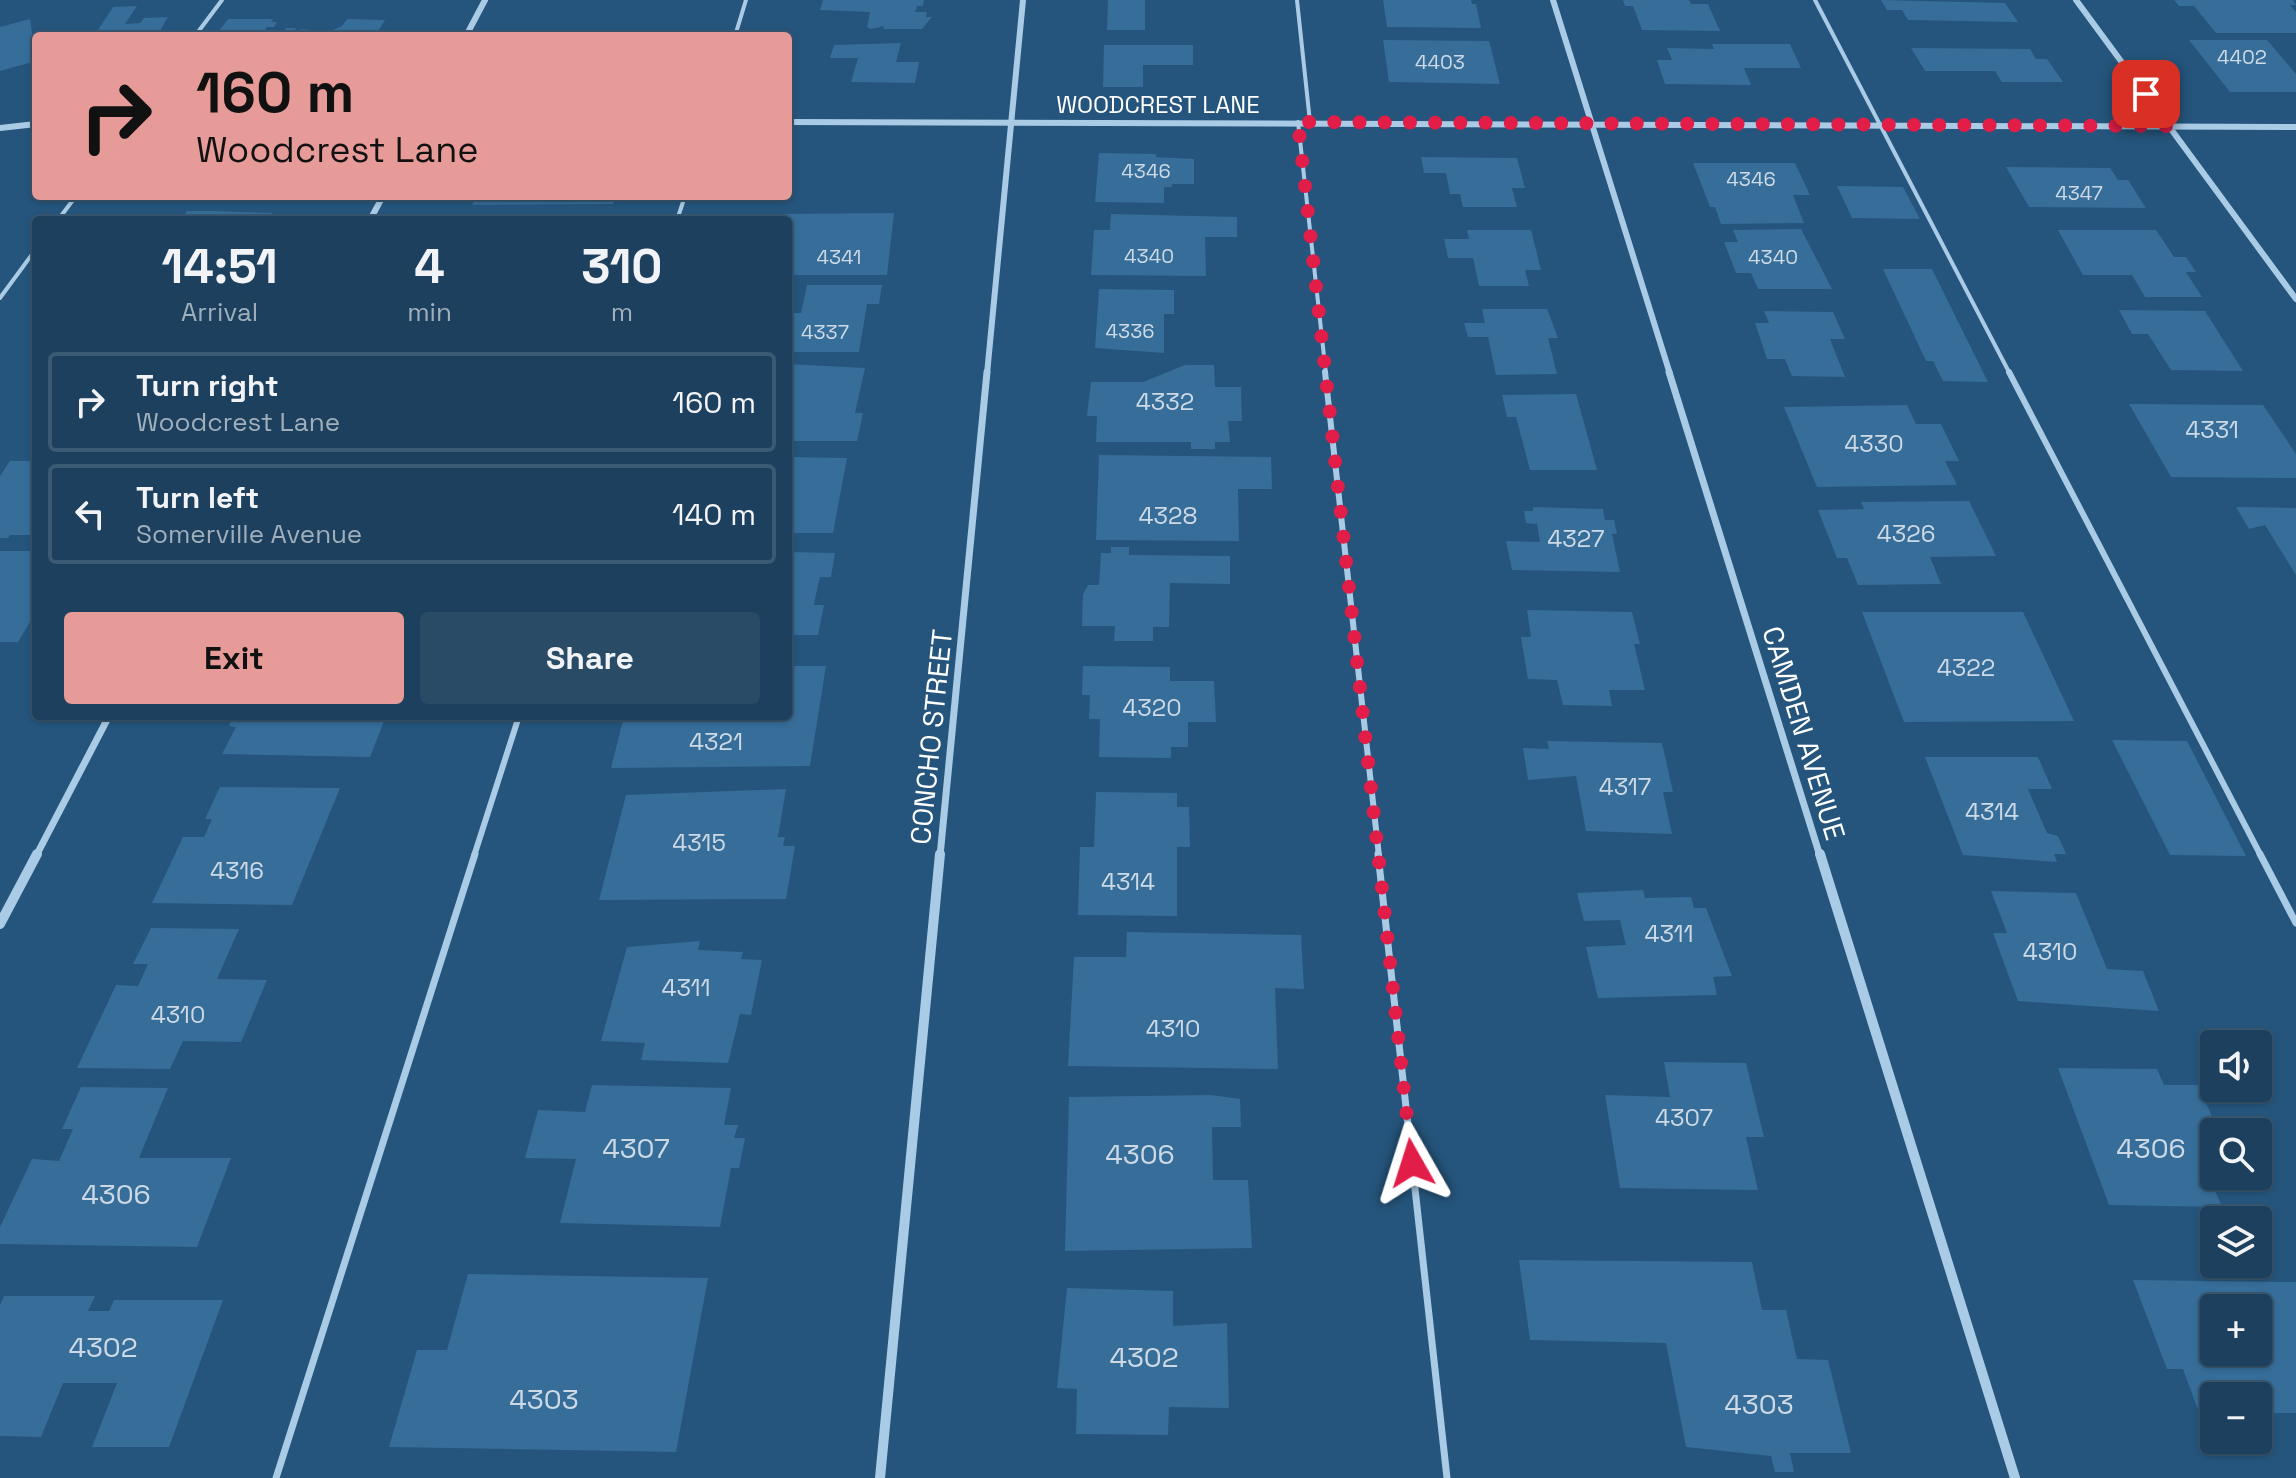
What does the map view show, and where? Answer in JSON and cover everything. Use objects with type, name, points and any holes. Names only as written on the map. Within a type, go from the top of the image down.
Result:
[{"type":"street","points":[[468,32],[485,0]]},
{"type":"street","name":"CONCHO STREET","points":[[880,1478],[1023,0]]},
{"type":"street","name":"CAMDEN AVENUE","points":[[1553,0],[2015,1478]]},
{"type":"street","points":[[2076,0],[2296,299]]},
{"type":"street","name":"WOODCREST LANE","points":[[792,122],[1589,122],[2296,127]]},
{"type":"street","points":[[0,128],[32,124]]},
{"type":"street","points":[[0,924],[107,720]]},
{"type":"lane","points":[[198,32],[222,0]]},
{"type":"lane","points":[[736,32],[746,0]]},
{"type":"lane","points":[[1297,0],[1310,122]]},
{"type":"lane","points":[[1815,0],[2296,923]]},
{"type":"lane","points":[[1298,122],[1447,1478]]},
{"type":"lane","points":[[0,298],[32,254]]},
{"type":"lane","points":[[276,1478],[518,720]]},
{"type":"building","points":[[823,0],[924,0],[923,6],[917,6],[915,12],[927,12],[926,17],[932,17],[922,29],[883,29],[884,26],[871,29],[867,27],[870,12],[820,10]]},
{"type":"building","points":[[1108,0],[1145,0],[1145,30],[1107,30]]},
{"type":"building","points":[[1383,0],[1471,0],[1472,4],[1476,4],[1481,28],[1387,27]]},
{"type":"building","points":[[1623,0],[1689,0],[1691,4],[1708,4],[1720,31],[1642,30],[1633,6],[1625,6]]},
{"type":"building","points":[[1881,0],[2005,3],[2018,22],[1908,20],[1902,10],[1887,10]]},
{"type":"building","points":[[2174,0],[2293,0],[2296,5],[2290,5],[2296,12],[2296,33],[2216,33],[2194,6],[2179,6]]},
{"type":"building","points":[[137,6],[125,24],[140,23],[144,18],[168,17],[159,32],[97,32],[113,7]]},
{"type":"building","points":[[30,19],[32,62],[0,71],[0,27]]},
{"type":"building","points":[[228,19],[273,19],[271,22],[277,22],[264,32],[218,32]]},
{"type":"building","points":[[347,19],[385,20],[378,32],[328,32],[342,26]]},
{"type":"building","points":[[301,29],[328,32],[294,32]]},
{"type":"building","points":[[1383,40],[1489,41],[1500,84],[1389,82]]},
{"type":"building","points":[[2189,40],[2267,40],[2296,74],[2296,92],[2230,92]]},
{"type":"building","points":[[901,43],[896,62],[919,62],[915,83],[851,82],[858,58],[830,58],[834,45]]},
{"type":"building","points":[[1712,44],[1790,44],[1801,68],[1744,68],[1751,85],[1665,84],[1657,60],[1672,60],[1667,48],[1714,49]]},
{"type":"building","points":[[1104,45],[1193,45],[1193,65],[1143,65],[1143,87],[1103,87]]},
{"type":"building","points":[[1911,48],[2030,49],[2036,59],[2047,59],[2063,82],[2002,82],[1995,71],[1925,71]]},
{"type":"building","points":[[1099,153],[1156,154],[1156,157],[1194,159],[1194,184],[1164,187],[1164,203],[1095,202]]},
{"type":"building","points":[[1421,157],[1517,158],[1525,188],[1512,188],[1517,207],[1463,207],[1460,194],[1450,194],[1446,173],[1424,173]]},
{"type":"building","points":[[1693,163],[1795,163],[1810,195],[1793,195],[1804,223],[1721,224],[1715,207],[1710,207]]},
{"type":"building","points":[[2006,167],[2110,168],[2118,180],[2128,180],[2146,208],[2029,207]]},
{"type":"building","points":[[1837,186],[1903,187],[1920,219],[1852,218]]},
{"type":"building","points":[[220,200],[279,200],[278,201]]},
{"type":"building","points":[[475,200],[614,200],[613,204],[472,205]]},
{"type":"building","points":[[187,211],[272,213],[270,216],[184,216]]},
{"type":"building","points":[[894,213],[887,275],[792,275],[792,216],[772,214]]},
{"type":"building","points":[[1111,214],[1237,217],[1237,237],[1205,237],[1206,276],[1091,275],[1094,230],[1110,230]]},
{"type":"building","points":[[1801,229],[1832,289],[1758,289],[1751,273],[1736,273],[1724,242],[1738,242],[1733,230]]},
{"type":"building","points":[[1467,230],[1531,230],[1541,270],[1525,270],[1529,286],[1479,286],[1473,258],[1448,258],[1444,239],[1469,239]]},
{"type":"building","points":[[2058,230],[2156,230],[2174,257],[2186,257],[2196,272],[2186,272],[2202,297],[2145,297],[2132,275],[2083,275]]},
{"type":"building","points":[[1883,269],[1932,269],[1988,382],[1943,381],[1933,361],[1926,361]]},
{"type":"building","points":[[807,285],[882,285],[879,304],[867,304],[859,352],[792,352],[792,313],[801,313]]},
{"type":"building","points":[[1099,289],[1174,290],[1174,314],[1164,314],[1164,353],[1095,348]]},
{"type":"building","points":[[1482,309],[1547,309],[1558,338],[1548,338],[1557,374],[1496,375],[1488,337],[1468,337],[1464,323],[1485,323]]},
{"type":"building","points":[[2119,310],[2205,311],[2243,371],[2171,370],[2148,334],[2132,334]]},
{"type":"building","points":[[1764,311],[1833,312],[1845,339],[1830,339],[1845,377],[1792,376],[1785,359],[1767,359],[1755,323],[1769,323]]},
{"type":"building","points":[[792,364],[865,368],[855,413],[863,413],[857,441],[792,441]]},
{"type":"building","points":[[1185,365],[1214,365],[1215,387],[1241,387],[1242,421],[1228,421],[1230,442],[1215,442],[1215,449],[1191,449],[1191,442],[1096,442],[1097,416],[1087,416],[1091,382],[1143,382]]},
{"type":"building","points":[[1576,394],[1597,470],[1530,470],[1516,417],[1507,417],[1502,395]]},
{"type":"building","points":[[2129,404],[2263,405],[2296,454],[2296,478],[2171,477]]},
{"type":"building","points":[[1907,405],[1916,424],[1941,424],[1959,461],[1945,461],[1957,485],[1817,487],[1784,407]]},
{"type":"building","points":[[1099,455],[1271,457],[1272,489],[1238,489],[1239,541],[1096,540]]},
{"type":"building","points":[[792,457],[847,458],[833,533],[792,533]]},
{"type":"building","points":[[10,461],[32,461],[32,535],[0,538],[0,476]]},
{"type":"building","points":[[1969,501],[1996,556],[1930,557],[1941,584],[1858,585],[1847,558],[1837,558],[1818,510],[1864,509],[1861,502]]},
{"type":"building","points":[[1533,507],[1603,509],[1605,520],[1614,520],[1617,534],[1612,534],[1620,572],[1512,570],[1506,541],[1540,542],[1537,524],[1526,523],[1524,511],[1533,511]]},
{"type":"building","points":[[2236,507],[2296,508],[2296,575],[2265,525],[2249,529]]},
{"type":"building","points":[[1111,547],[1129,547],[1129,555],[1230,556],[1230,584],[1170,583],[1169,627],[1153,627],[1153,641],[1114,641],[1115,626],[1082,626],[1083,594],[1088,585],[1099,585],[1101,553],[1111,553]]},
{"type":"building","points":[[0,551],[32,551],[32,619],[18,642],[0,642]]},
{"type":"building","points":[[792,552],[835,553],[831,577],[820,577],[815,599],[814,605],[824,605],[818,635],[792,635]]},
{"type":"building","points":[[1527,610],[1632,612],[1640,644],[1634,644],[1645,690],[1609,690],[1612,706],[1563,705],[1557,680],[1528,679],[1521,637],[1531,637]]},
{"type":"building","points":[[1862,612],[2023,612],[2074,721],[1904,722]]},
{"type":"building","points":[[792,666],[826,666],[810,766],[611,768],[623,720],[792,720]]},
{"type":"building","points":[[1083,666],[1170,667],[1170,681],[1214,681],[1216,722],[1188,722],[1188,747],[1171,747],[1171,758],[1099,757],[1100,719],[1089,719],[1090,695],[1082,695]]},
{"type":"building","points":[[231,720],[384,720],[370,757],[222,754],[236,727],[229,726]]},
{"type":"building","points":[[2112,740],[2187,741],[2246,856],[2170,855]]},
{"type":"building","points":[[1547,741],[1662,743],[1673,792],[1663,792],[1672,834],[1586,831],[1576,776],[1528,780],[1523,748],[1549,749]]},
{"type":"building","points":[[1925,757],[2038,757],[2052,789],[2028,789],[2047,833],[2058,836],[2066,854],[2054,854],[2057,862],[1963,855]]},
{"type":"building","points":[[220,787],[340,788],[292,905],[152,903],[183,837],[204,837],[212,819],[205,819]]},
{"type":"building","points":[[786,789],[778,837],[785,837],[783,846],[795,846],[786,899],[599,900],[626,795]]},
{"type":"building","points":[[1096,792],[1177,793],[1177,807],[1189,807],[1190,847],[1177,847],[1177,916],[1078,915],[1080,847],[1094,847]]},
{"type":"building","points":[[1643,890],[1645,898],[1691,897],[1694,908],[1706,908],[1732,976],[1713,977],[1717,995],[1598,998],[1586,947],[1626,945],[1620,920],[1584,921],[1577,893]]},
{"type":"building","points":[[1991,891],[2076,893],[2107,969],[2143,971],[2159,1011],[2018,1001],[1993,933],[2007,933]]},
{"type":"building","points":[[151,928],[239,929],[217,979],[267,980],[241,1042],[183,1041],[170,1069],[77,1068],[116,985],[138,986],[148,964],[133,964]]},
{"type":"building","points":[[1127,932],[1301,935],[1304,989],[1275,988],[1278,1069],[1068,1066],[1074,957],[1126,957]]},
{"type":"building","points":[[700,941],[698,950],[743,952],[741,959],[762,960],[751,1015],[740,1014],[728,1063],[641,1060],[645,1043],[601,1041],[627,947]]},
{"type":"building","points":[[1664,1062],[1746,1063],[1764,1137],[1746,1137],[1758,1190],[1620,1188],[1605,1095],[1670,1097]]},
{"type":"building","points":[[2058,1068],[2157,1069],[2164,1085],[2198,1085],[2200,1102],[2206,1102],[2213,1118],[2200,1118],[2200,1190],[2215,1190],[2222,1206],[2109,1205]]},
{"type":"building","points":[[592,1085],[731,1088],[724,1125],[738,1125],[734,1138],[745,1138],[739,1168],[731,1168],[720,1227],[560,1223],[576,1159],[525,1158],[538,1110],[585,1112]]},
{"type":"building","points":[[81,1087],[168,1088],[139,1158],[231,1158],[197,1247],[0,1244],[0,1227],[32,1159],[59,1161],[73,1129],[62,1129]]},
{"type":"building","points":[[1211,1095],[1240,1099],[1241,1127],[1212,1127],[1213,1180],[1248,1180],[1252,1248],[1065,1251],[1069,1097]]},
{"type":"building","points":[[1519,1260],[1752,1262],[1762,1310],[1786,1310],[1797,1359],[1828,1360],[1851,1453],[1790,1453],[1794,1472],[1775,1472],[1771,1456],[1686,1447],[1666,1343],[1530,1340]]},
{"type":"building","points":[[468,1274],[708,1278],[676,1452],[389,1447],[417,1350],[447,1350]]},
{"type":"building","points":[[2133,1280],[2296,1282],[2296,1413],[2272,1413],[2272,1382],[2200,1382],[2199,1413],[2183,1369],[2167,1369]]},
{"type":"building","points":[[1067,1288],[1173,1291],[1173,1326],[1227,1323],[1229,1408],[1169,1407],[1168,1435],[1076,1434],[1077,1389],[1057,1388]]},
{"type":"building","points":[[4,1296],[95,1296],[88,1311],[109,1311],[114,1300],[223,1300],[169,1447],[92,1447],[117,1383],[63,1383],[41,1437],[0,1436],[0,1305]]},
{"type":"route","points":[[1412,1163],[1298,122],[2170,126],[2146,94]]}]
